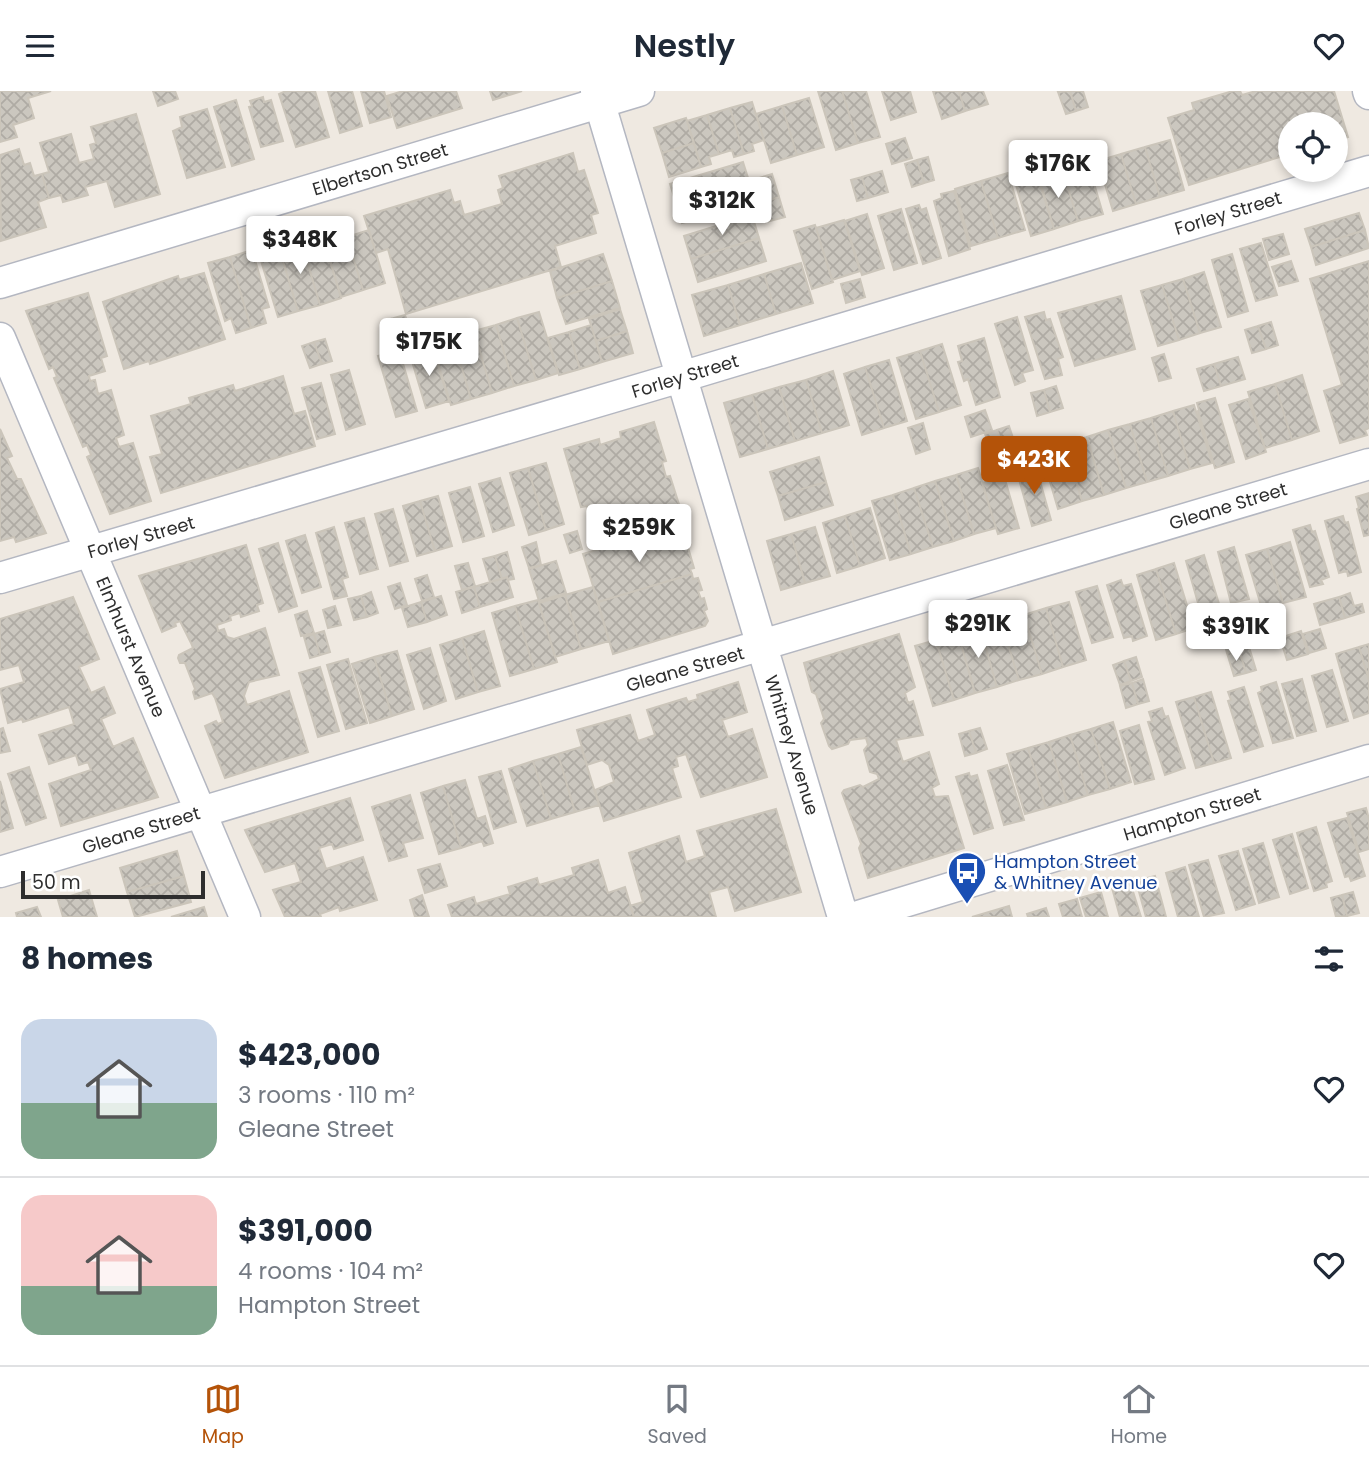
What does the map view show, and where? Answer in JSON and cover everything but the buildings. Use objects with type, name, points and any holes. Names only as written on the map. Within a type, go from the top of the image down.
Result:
[{"type":"street","name":"Elbertson Street","points":[[0,283],[597,97],[639,91]]},
{"type":"street","name":"Whitney Avenue","points":[[597,97],[843,917]]},
{"type":"street","name":"Forley Street","points":[[0,578],[1369,171]]},
{"type":"street","name":"Elmhurst Avenue","points":[[0,338],[245,917]]},
{"type":"street","name":"Gleane Street","points":[[0,872],[1369,464]]},
{"type":"street","name":"Hampton Street","points":[[855,917],[1369,760]]},
{"type":"place","name":"Hampton Street & Whitney Avenue","points":[[967,905]]}]
